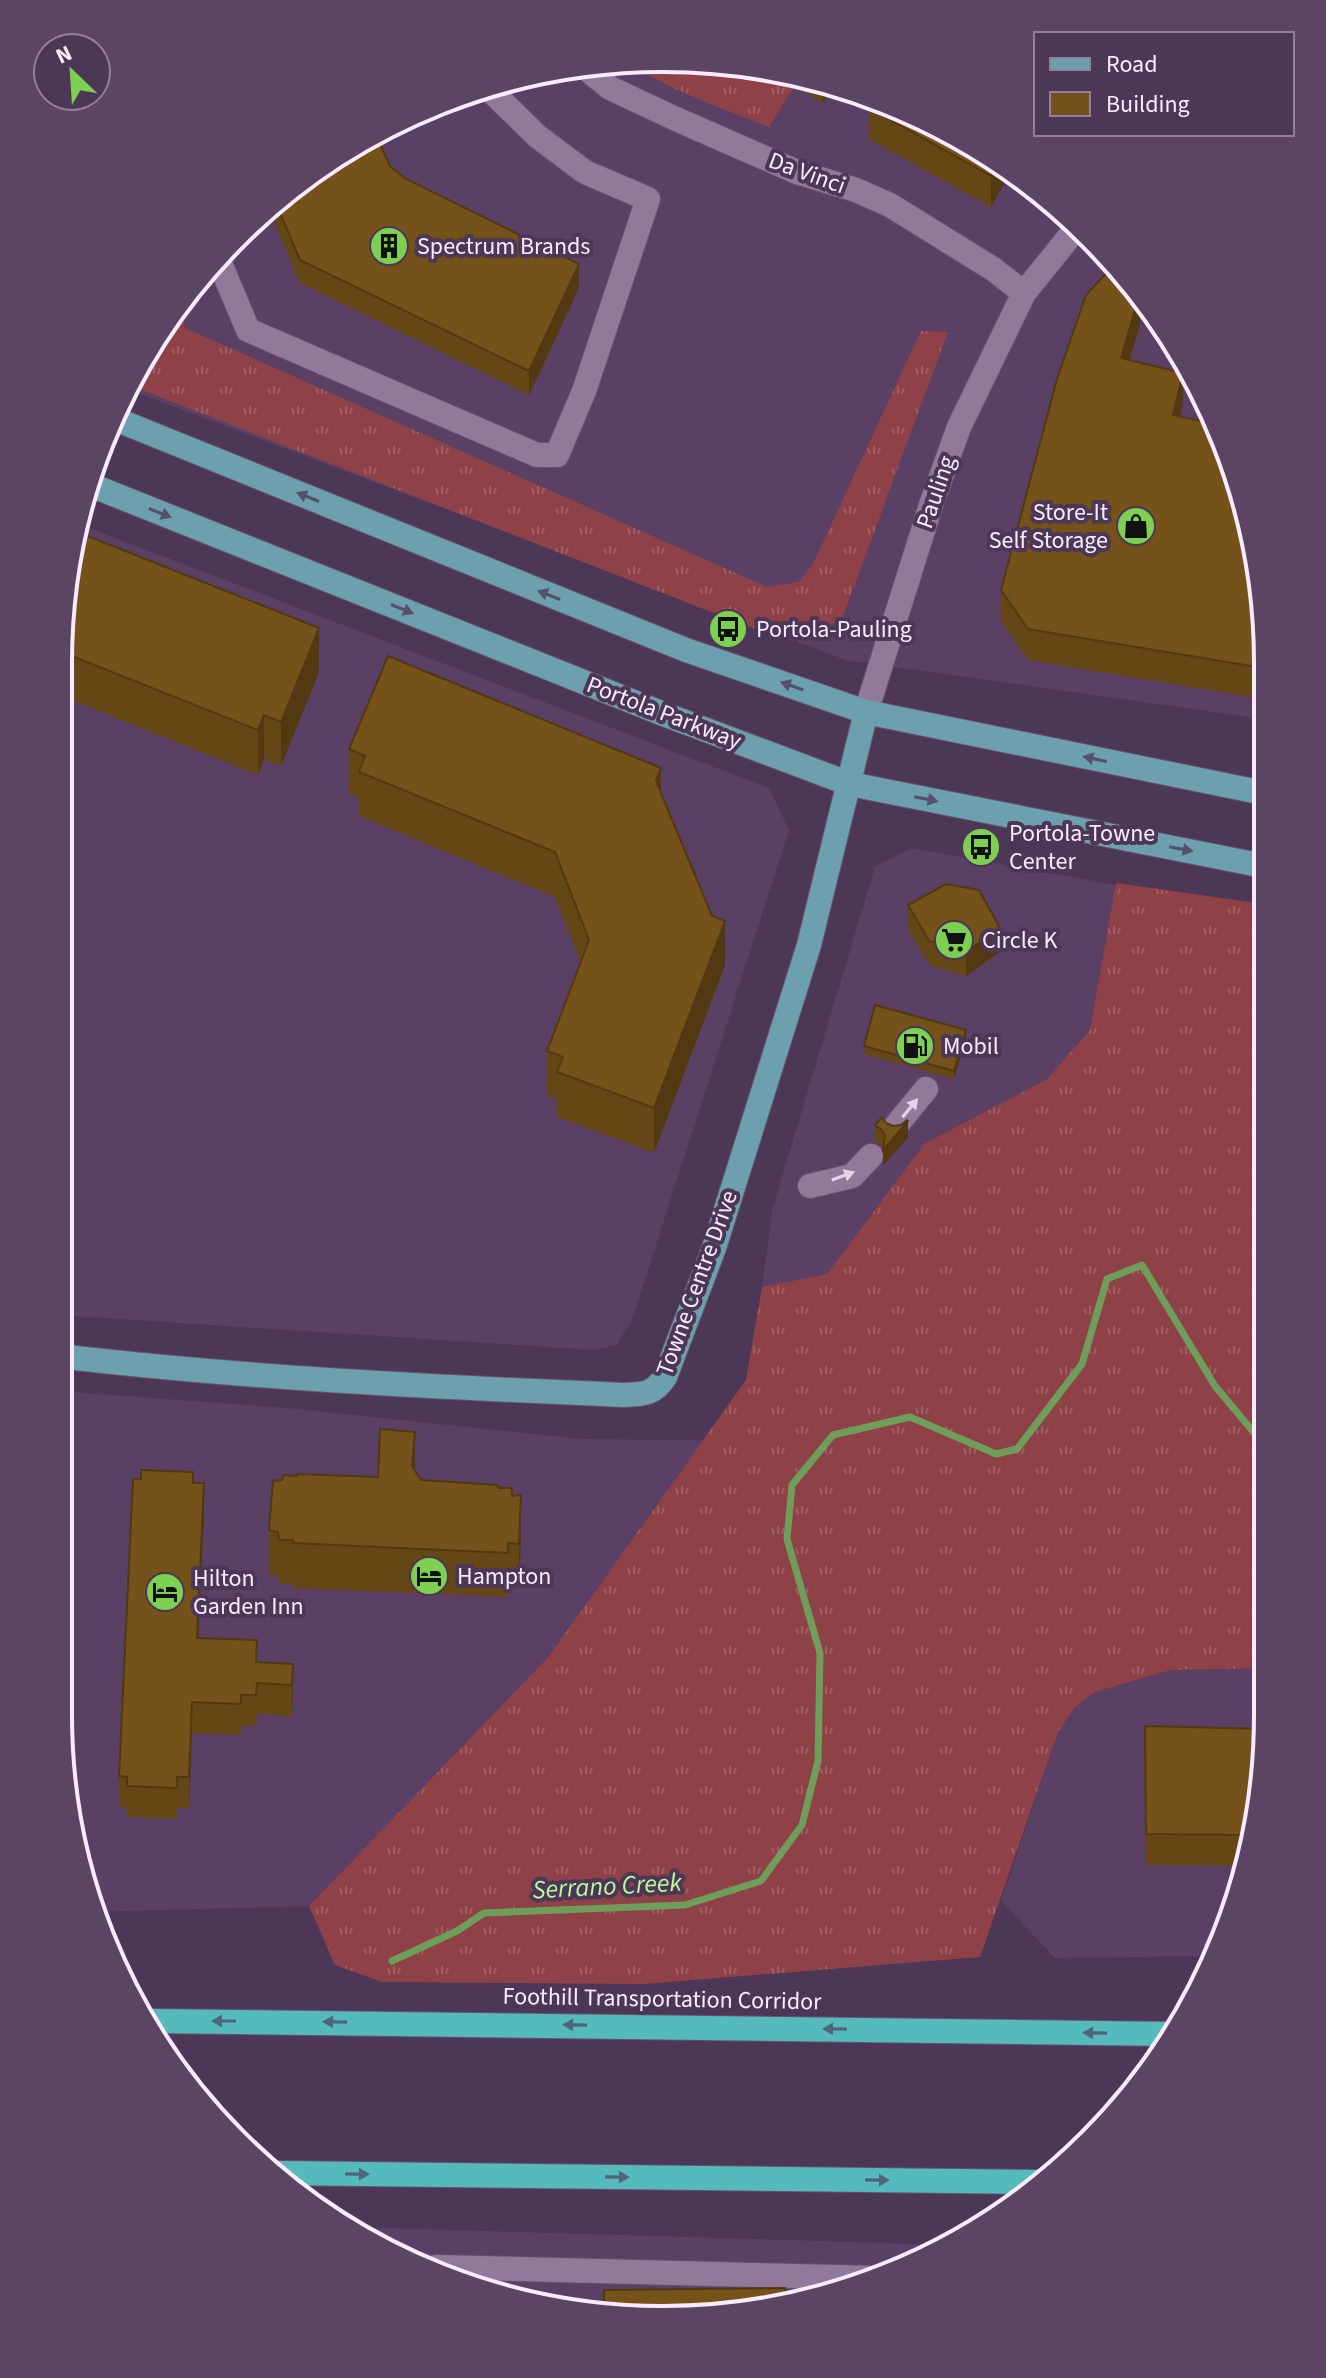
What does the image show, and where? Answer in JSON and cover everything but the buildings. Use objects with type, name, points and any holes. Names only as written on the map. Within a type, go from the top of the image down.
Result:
[{"type":"highway","name":"Foothill Transportation Corridor","points":[[158,2021],[1160,2034]]},
{"type":"highway","points":[[290,2173],[1026,2182]]},
{"type":"main road","points":[[124,422],[686,650],[866,712],[1254,791]]},
{"type":"main road","name":"Portola Parkway","points":[[98,488],[661,713],[850,784],[1254,864]]},
{"type":"main road","name":"Pauling","points":[[850,784],[866,712]]},
{"type":"main road","name":"Towne Centre Drive","points":[[72,1357],[250,1374],[474,1389],[623,1395],[646,1393],[657,1388],[665,1377],[714,1248],[809,945],[850,784]]},
{"type":"street","name":"Da Vinci","points":[[595,76],[610,88],[797,172],[856,190],[890,205],[993,269],[1024,293]]},
{"type":"street","points":[[223,269],[248,330],[537,455],[557,455],[584,391],[648,199],[585,172],[537,136],[496,96]]},
{"type":"street","name":"Pauling","points":[[866,712],[932,502],[959,427],[1024,293],[1071,235]]},
{"type":"street","points":[[895,1127],[926,1089]]},
{"type":"street","points":[[810,1186],[852,1176],[871,1156]]},
{"type":"street","points":[[454,2268],[830,2282]]},
{"type":"shaded area","points":[[624,73],[702,73],[740,77],[778,83],[853,103],[958,151],[1023,194],[1081,245],[1132,303],[1154,335],[1175,368],[1209,437],[1234,510],[1243,548],[1253,624],[1254,718],[846,660],[138,393],[151,367],[194,303],[245,245],[273,219],[303,194],[368,151],[437,117],[473,103],[548,83]]},
{"type":"shaded area","points":[[88,528],[769,788],[789,830],[632,1320],[616,1345],[594,1350],[72,1316],[72,663],[77,586]]},
{"type":"shaded area","points":[[911,848],[1116,885],[1090,1030],[1047,1079],[924,1144],[827,1274],[762,1287],[773,1207],[875,867]]},
{"type":"shaded area","points":[[72,1392],[287,1408],[581,1439],[703,1440],[549,1656],[309,1906],[106,1912],[83,1830],[73,1754]]},
{"type":"shaded area","points":[[1254,1668],[1253,1754],[1243,1830],[1223,1905],[1209,1941],[1202,1956],[1055,1958],[1001,1901],[1058,1732],[1076,1706],[1095,1692],[1171,1670]]},
{"type":"shaded area","points":[[368,2228],[925,2244],[853,2275],[778,2295],[702,2305],[624,2305],[548,2295],[473,2275]]},
{"type":"green space","points":[[646,72],[702,73],[794,87],[769,127]]},
{"type":"green space","points":[[183,319],[185,328],[767,587],[799,582],[813,564],[921,331],[948,332],[842,619],[800,641],[783,640],[140,389]]},
{"type":"green space","points":[[1116,883],[1254,903],[1254,1668],[1171,1670],[1095,1692],[1076,1706],[1058,1732],[980,1957],[644,1984],[382,1982],[335,1965],[309,1906],[549,1656],[746,1380],[762,1287],[827,1274],[924,1144],[1047,1079],[1090,1030]]},
{"type":"waterway","name":"Serrano Creek","points":[[392,1961],[457,1931],[484,1913],[685,1905],[761,1881],[802,1825],[818,1761],[820,1653],[787,1539],[792,1485],[833,1435],[910,1417],[996,1454],[1017,1449],[1082,1364],[1107,1279],[1142,1265],[1215,1386],[1254,1433]]},
{"type":"place","name":"Spectrum Brands","points":[[389,246]]},
{"type":"place","name":"Store-It Self Storage","points":[[1136,526]]},
{"type":"place","name":"Portola-Pauling","points":[[728,629]]},
{"type":"place","name":"Portola-Towne Center","points":[[981,847]]},
{"type":"place","name":"Circle K","points":[[954,940]]},
{"type":"place","name":"Mobil","points":[[915,1046]]},
{"type":"place","name":"Hampton","points":[[429,1576]]},
{"type":"place","name":"Hilton Garden Inn","points":[[165,1592]]}]
